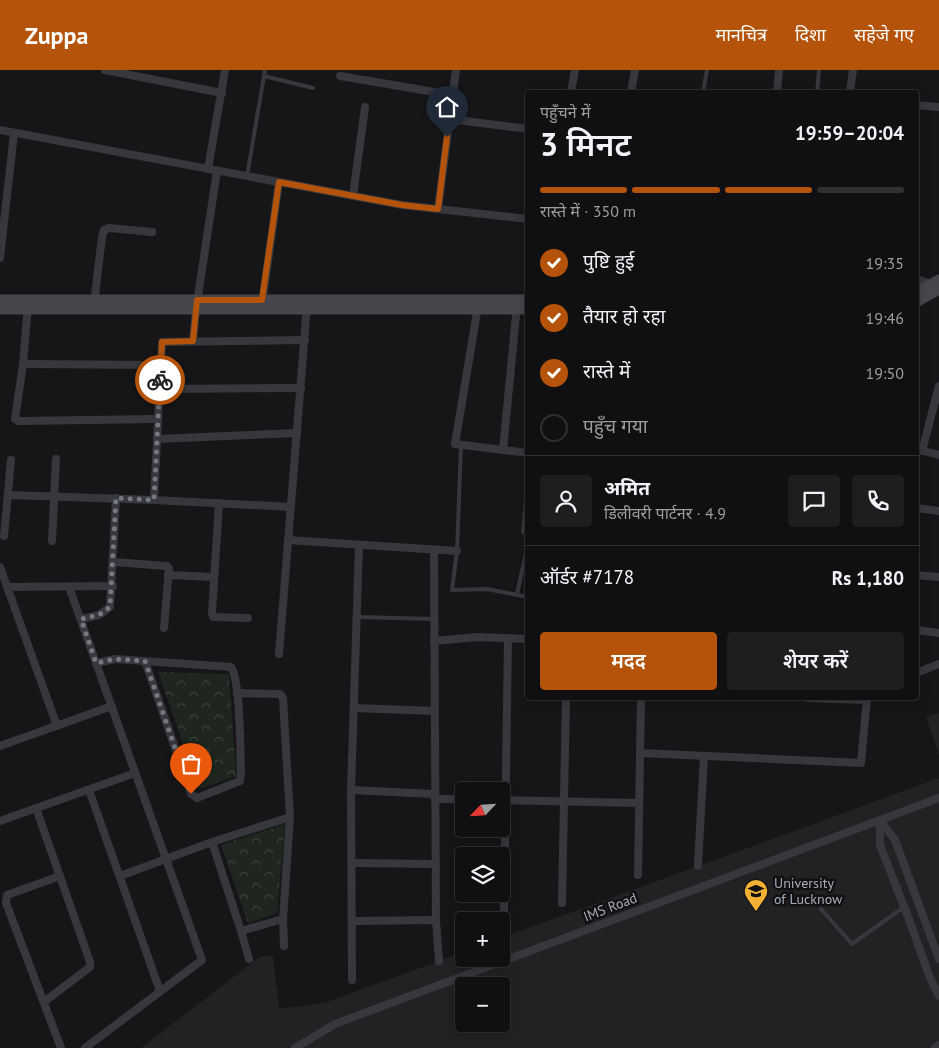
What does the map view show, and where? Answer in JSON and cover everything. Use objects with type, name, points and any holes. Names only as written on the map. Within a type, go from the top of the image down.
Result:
[{"type":"street","points":[[105,70],[222,93]]},
{"type":"street","points":[[208,169],[226,70]]},
{"type":"street","points":[[438,209],[456,70]]},
{"type":"street","points":[[571,90],[575,70]]},
{"type":"street","points":[[631,90],[635,70]]},
{"type":"street","points":[[777,90],[779,70]]},
{"type":"street","points":[[850,90],[853,70]]},
{"type":"street","points":[[340,76],[452,96]]},
{"type":"street","points":[[919,105],[939,107]]},
{"type":"street","points":[[354,196],[365,107]]},
{"type":"street","points":[[450,119],[525,129]]},
{"type":"street","points":[[0,130],[402,205],[525,219]]},
{"type":"street","points":[[0,258],[14,133]]},
{"type":"street","points":[[193,341],[196,305],[217,171]]},
{"type":"street","points":[[262,305],[279,182]]},
{"type":"street","points":[[94,305],[104,230],[109,228],[152,232]]},
{"type":"street","points":[[919,280],[937,284]]},
{"type":"street","points":[[919,292],[937,284]]},
{"type":"street","points":[[919,299],[937,284]]},
{"type":"street","points":[[0,300],[28,305]]},
{"type":"street","points":[[28,305],[23,364],[15,419],[18,421],[158,419]]},
{"type":"street","points":[[0,309],[28,305],[522,305],[503,450]]},
{"type":"street","points":[[279,654],[307,305]]},
{"type":"street","points":[[478,305],[456,444],[525,453]]},
{"type":"street","points":[[154,500],[162,342],[304,340]]},
{"type":"street","points":[[23,364],[161,365]]},
{"type":"street","points":[[939,386],[919,450],[939,455]]},
{"type":"street","points":[[160,388],[301,388]]},
{"type":"street","points":[[157,439],[297,433]]},
{"type":"street","points":[[52,541],[56,459]]},
{"type":"street","points":[[4,536],[11,460]]},
{"type":"street","points":[[9,495],[116,498],[291,507]]},
{"type":"street","points":[[81,619],[99,615],[110,607],[113,586],[116,498]]},
{"type":"street","points":[[219,503],[213,617],[248,618]]},
{"type":"street","points":[[919,508],[939,511]]},
{"type":"street","points":[[288,540],[457,551]]},
{"type":"street","points":[[352,980],[352,790],[359,545]]},
{"type":"street","points":[[434,550],[436,920],[439,961]]},
{"type":"street","points":[[114,562],[167,566],[169,568],[164,628]]},
{"type":"street","points":[[0,567],[57,726]]},
{"type":"street","points":[[168,575],[214,577]]},
{"type":"street","points":[[919,575],[939,578]]},
{"type":"street","points":[[69,586],[202,960],[85,1048]]},
{"type":"street","points":[[7,587],[113,586]]},
{"type":"street","points":[[919,630],[939,633]]},
{"type":"street","points":[[434,641],[477,637],[525,639]]},
{"type":"street","points":[[504,782],[508,638]]},
{"type":"street","points":[[96,663],[115,659],[145,661],[232,668],[235,673],[238,693],[240,781],[197,798],[191,794],[145,661]]},
{"type":"street","points":[[919,672],[939,664]]},
{"type":"street","points":[[238,693],[280,694],[283,698],[290,817],[283,919],[284,946]]},
{"type":"street","points":[[562,903],[566,700]]},
{"type":"street","points":[[638,875],[641,700]]},
{"type":"street","points":[[640,753],[861,763],[866,700]]},
{"type":"street","points":[[0,746],[112,706]]},
{"type":"street","points":[[354,708],[435,712]]},
{"type":"street","points":[[698,866],[704,756]]},
{"type":"street","points":[[0,821],[135,773]]},
{"type":"street","points":[[89,790],[160,991]]},
{"type":"street","points":[[352,790],[455,798]]},
{"type":"street","name":"IMS Road","points":[[295,1048],[334,1024],[939,798]]},
{"type":"street","points":[[510,800],[639,803]]},
{"type":"street","points":[[36,808],[90,962],[90,967],[44,1002]]},
{"type":"street","points":[[120,876],[212,842],[290,817]]},
{"type":"street","points":[[880,820],[880,845],[930,978],[939,996]]},
{"type":"street","points":[[880,820],[895,840],[938,954]]},
{"type":"street","points":[[504,838],[504,912]]},
{"type":"street","points":[[212,842],[249,959]]},
{"type":"street","points":[[352,863],[436,864]]},
{"type":"street","points":[[60,876],[3,897],[62,1048]]},
{"type":"street","points":[[241,931],[283,919]]},
{"type":"street","points":[[352,921],[436,920]]},
{"type":"street","points":[[936,1048],[939,1045]]},
{"type":"lane","points":[[247,176],[265,70]]},
{"type":"lane","points":[[703,90],[707,70]]},
{"type":"lane","points":[[817,90],[819,70]]},
{"type":"lane","points":[[264,76],[313,88]]},
{"type":"lane","points":[[461,445],[457,551],[452,590],[487,589],[525,596]]},
{"type":"lane","points":[[525,511],[523,532],[525,532]]},
{"type":"lane","points":[[517,594],[525,558]]},
{"type":"lane","points":[[357,617],[434,619]]},
{"type":"lane","points":[[821,909],[852,944],[904,907]]},
{"type":"shaded area","points":[[939,713],[939,755],[926,717]]},
{"type":"shaded area","name":"University of Lucknow","points":[[939,778],[939,1048],[141,1048],[261,956],[273,956],[279,1009],[324,1003],[455,955],[455,967],[510,967],[510,935]]},
{"type":"green space","points":[[158,672],[229,674],[236,776],[199,789]]},
{"type":"green space","points":[[285,824],[277,913],[248,923],[221,845]]},
{"type":"way so far","points":[[160,380],[154,500],[116,498],[113,586],[110,607],[99,615],[81,619],[96,663],[115,659],[145,661],[191,794]]},
{"type":"place","name":"University of Lucknow","points":[[756,912]]},
{"type":"route","points":[[160,380],[162,342],[193,341],[197,300],[262,300],[279,182],[402,205],[438,209],[447,137]]}]
